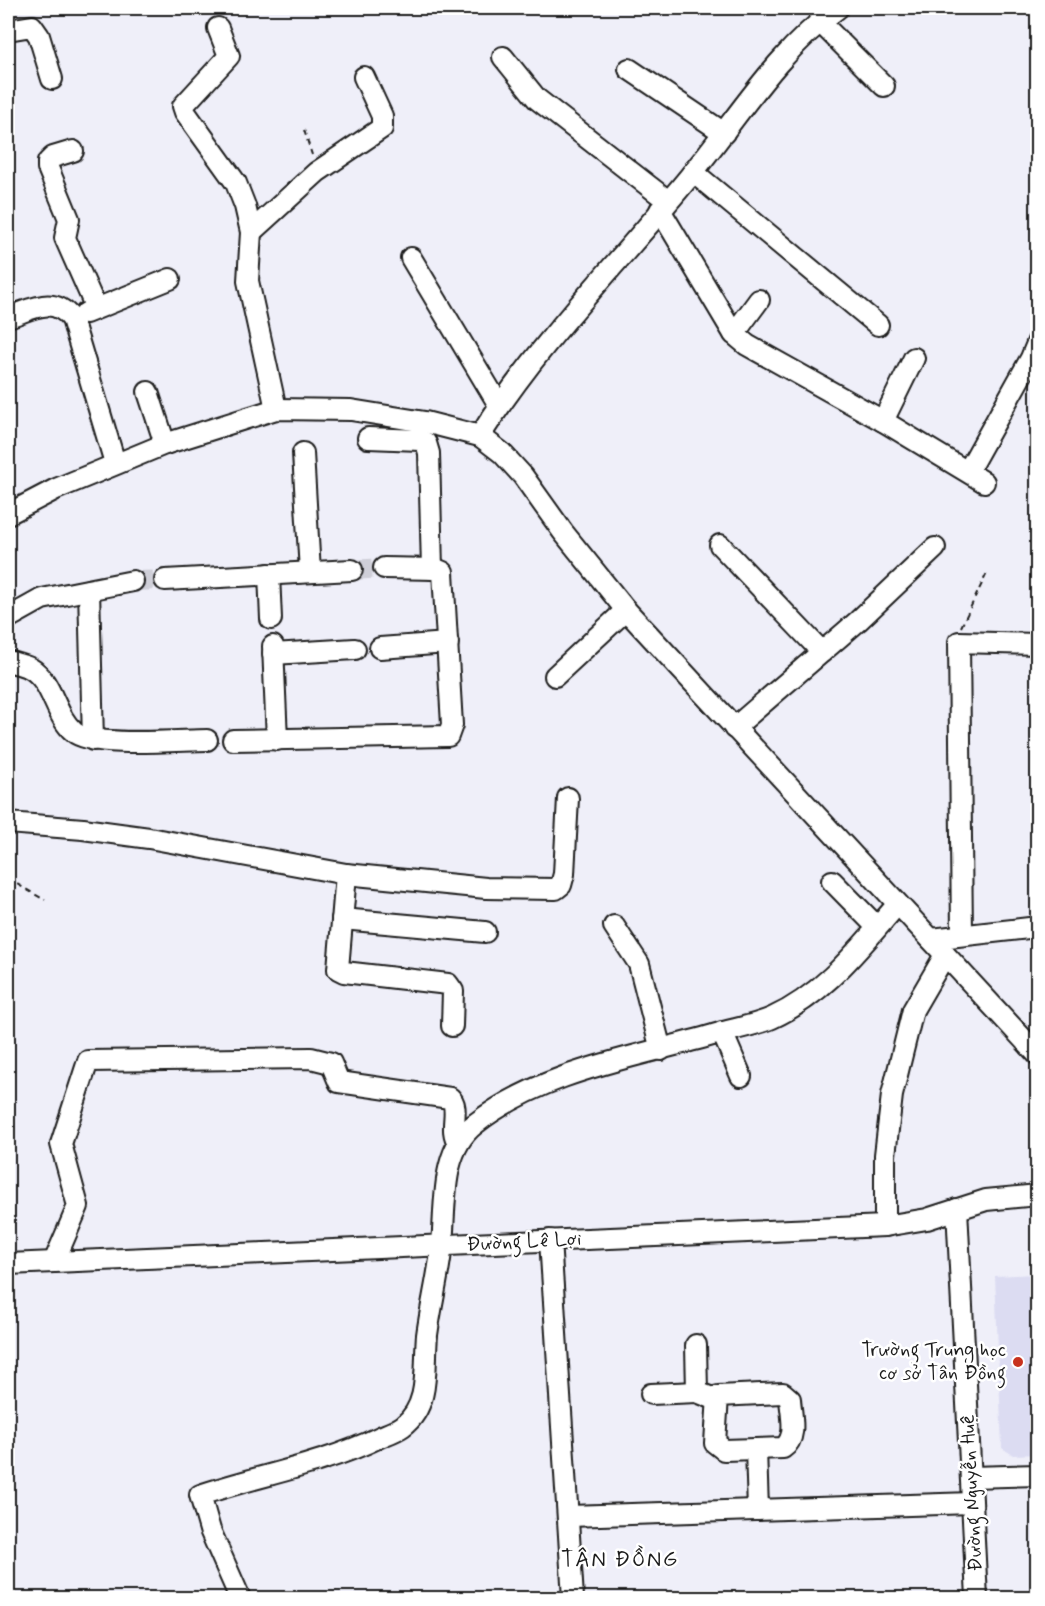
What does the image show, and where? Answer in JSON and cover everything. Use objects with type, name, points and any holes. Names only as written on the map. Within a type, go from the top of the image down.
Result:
[{"type":"street","points":[[480,436],[499,405],[693,172],[767,77],[819,21],[838,8]]},
{"type":"street","points":[[819,21],[884,86]]},
{"type":"street","points":[[8,30],[32,26],[39,36],[52,79]]},
{"type":"street","points":[[218,28],[230,56],[183,106],[236,183],[245,206],[251,232],[248,281],[276,409]]},
{"type":"street","points":[[503,57],[537,99],[664,206],[734,334],[775,362],[883,421],[976,477],[1038,341]]},
{"type":"street","points":[[629,69],[724,133]]},
{"type":"street","points":[[251,232],[317,172],[382,128],[382,116],[364,77]]},
{"type":"street","points":[[73,151],[53,157],[48,162],[48,168],[69,219],[65,238],[96,308]]},
{"type":"street","points":[[693,172],[878,325]]},
{"type":"street","points":[[411,258],[499,405]]},
{"type":"street","points":[[72,319],[170,279]]},
{"type":"street","points":[[734,334],[759,300]]},
{"type":"street","points":[[8,317],[52,304],[64,309],[72,319],[115,463]]},
{"type":"street","points":[[883,421],[914,358]]},
{"type":"street","points":[[148,392],[165,444]]},
{"type":"street","points":[[8,514],[56,489],[115,463],[165,444],[276,409],[351,410],[425,422],[480,436],[502,453],[523,476],[563,531],[626,610],[1038,1055]]},
{"type":"street","points":[[368,438],[420,440],[426,443],[429,453],[432,569]]},
{"type":"street","points":[[303,453],[310,572]]},
{"type":"street","points":[[720,545],[822,652]]},
{"type":"street","points":[[734,728],[935,549]]},
{"type":"street","points":[[233,740],[448,736],[452,725],[446,580],[443,572],[432,569],[384,568]]},
{"type":"street","points":[[165,580],[352,570]]},
{"type":"street","points":[[269,574],[271,619]]},
{"type":"street","points":[[8,618],[42,599],[133,581]]},
{"type":"street","points":[[89,590],[93,740]]},
{"type":"street","points":[[555,676],[626,610]]},
{"type":"street","points":[[962,934],[959,642],[1038,644]]},
{"type":"street","points":[[380,648],[448,644]]},
{"type":"street","points":[[277,740],[273,650],[355,649]]},
{"type":"street","points":[[8,661],[29,668],[41,677],[58,711],[75,733],[93,740],[207,740]]},
{"type":"street","points":[[8,824],[83,829],[149,838],[346,874],[486,888],[556,889],[561,885],[564,874],[568,798]]},
{"type":"street","points":[[346,874],[338,969],[448,984],[453,991],[452,1026]]},
{"type":"street","points":[[832,881],[877,927]]},
{"type":"street","points":[[240,1599],[210,1530],[200,1495],[239,1482],[348,1453],[403,1426],[417,1410],[425,1389],[427,1337],[442,1246],[449,1170],[458,1142],[472,1125],[504,1104],[568,1074],[771,1018],[814,993],[897,904]]},
{"type":"street","points":[[342,919],[485,932]]},
{"type":"street","points":[[614,926],[639,964],[661,1050]]},
{"type":"street","points":[[931,939],[1038,927]]},
{"type":"street","points":[[885,1226],[885,1155],[892,1095],[913,1010],[945,955]]},
{"type":"street","points":[[722,1032],[741,1076]]},
{"type":"street","points":[[54,1262],[78,1206],[61,1144],[88,1061],[311,1059],[329,1062],[339,1082],[454,1100],[453,1133],[458,1142]]},
{"type":"street","name":"Đường Lê Lợi","points":[[8,1264],[885,1226],[927,1219],[986,1200],[1038,1195]]},
{"type":"street","name":"Đường Nguyễn Huệ","points":[[957,1209],[977,1599]]},
{"type":"street","points":[[550,1240],[573,1599]]},
{"type":"street","points":[[696,1345],[698,1392]]},
{"type":"street","points":[[651,1394],[698,1392],[717,1400]]},
{"type":"street","points":[[722,1394],[788,1395],[792,1438],[789,1444],[783,1448],[756,1449],[724,1450],[715,1443],[717,1400],[722,1394]]},
{"type":"street","points":[[756,1449],[758,1509]]},
{"type":"street","points":[[971,1477],[1038,1475]]},
{"type":"street","points":[[569,1516],[972,1503]]},
{"type":"path","points":[[304,130],[317,172]]},
{"type":"path","points":[[959,642],[961,627],[988,571]]},
{"type":"path","points":[[8,879],[45,900]]},
{"type":"shaded area","name":"Trường Trung học cơ sở Tân Đồng","points":[[1037,1274],[1037,1454],[1013,1455],[1002,1448],[995,1276]]},
{"type":"tunnel","points":[[352,570],[384,568]]},
{"type":"tunnel","points":[[133,581],[165,580]]},
{"type":"place","name":"Trường Trung học cơ sở Tân Đồng","points":[[1018,1362]]},
{"type":"district","name":"TÂN ĐỒNG","points":[[620,1560]]}]
